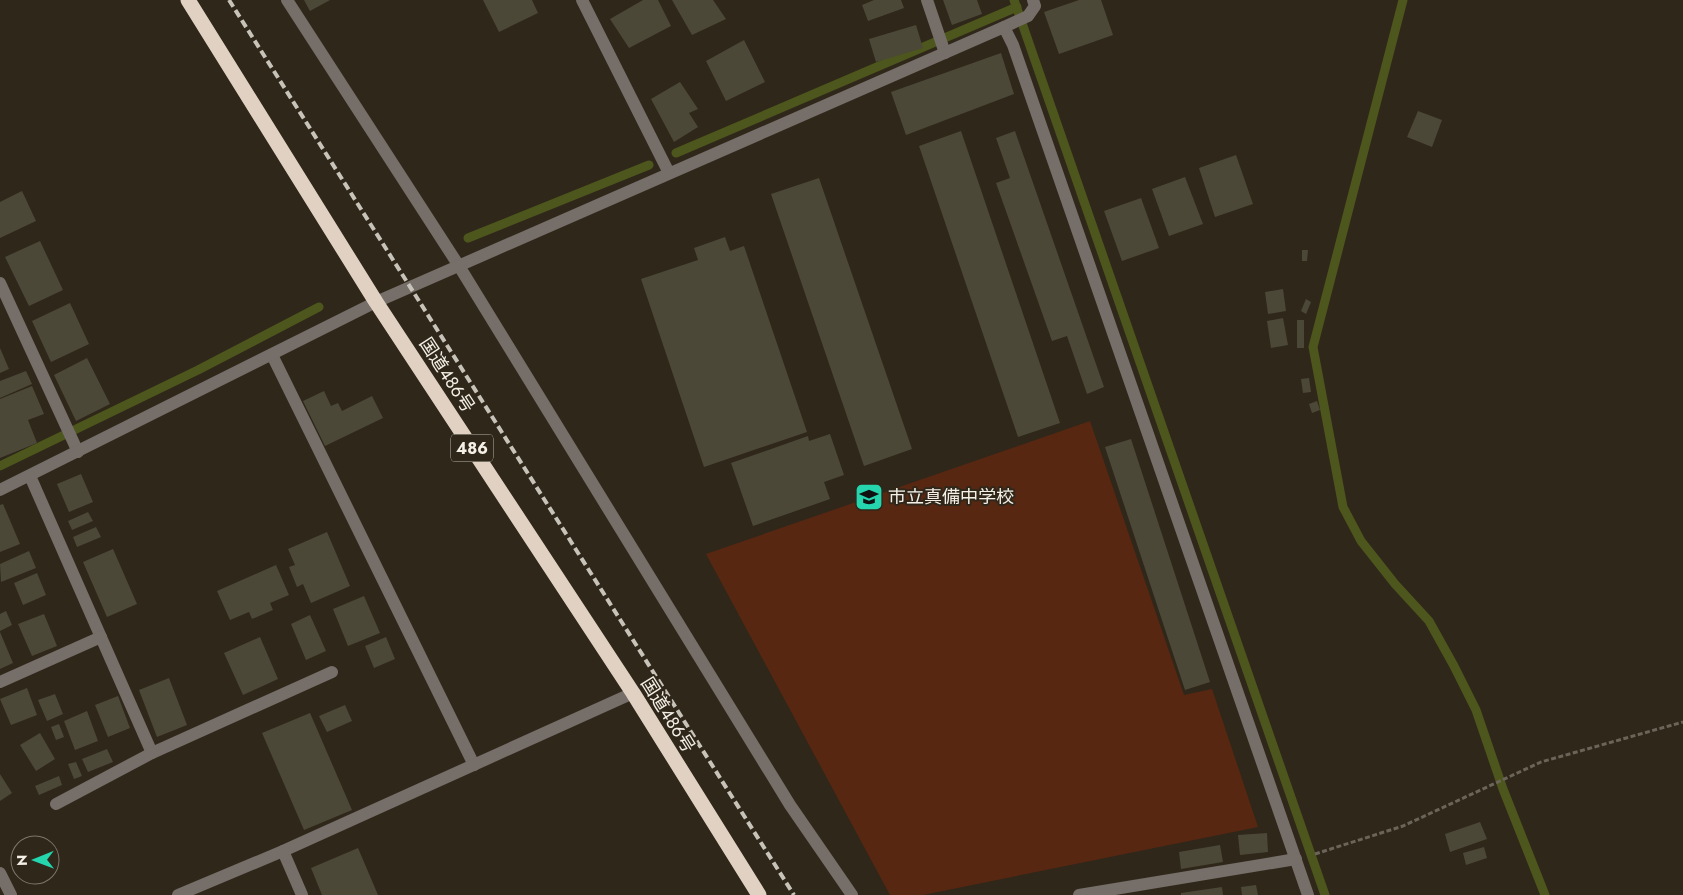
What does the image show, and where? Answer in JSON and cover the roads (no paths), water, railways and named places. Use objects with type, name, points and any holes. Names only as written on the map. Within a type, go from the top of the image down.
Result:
[{"type":"highway","name":"国道486号","points":[[188,0],[376,302],[633,693],[759,895]]},
{"type":"street","points":[[287,0],[459,266],[790,805],[852,895]]},
{"type":"street","points":[[582,0],[669,173]]},
{"type":"street","points":[[927,0],[942,44]]},
{"type":"street","points":[[0,490],[376,302],[669,173],[942,44],[1007,26],[1028,16],[1035,6],[1033,0]]},
{"type":"street","points":[[1007,26],[1308,895]]},
{"type":"street","points":[[0,283],[78,452]]},
{"type":"street","points":[[272,355],[474,765]]},
{"type":"street","points":[[30,476],[152,753]]},
{"type":"street","points":[[0,682],[101,637]]},
{"type":"street","points":[[56,804],[152,753],[332,672]]},
{"type":"street","points":[[178,895],[283,851],[633,693]]},
{"type":"street","points":[[283,851],[302,895]]},
{"type":"street","points":[[1078,895],[1296,859]]},
{"type":"street","points":[[0,873],[11,895]]},
{"type":"waterway","points":[[1014,0],[1325,895]]},
{"type":"waterway","points":[[1403,0],[1313,347],[1343,507],[1361,541],[1395,584],[1429,621],[1454,666],[1476,710],[1503,789],[1545,895]]},
{"type":"waterway","points":[[676,153],[1017,7]]},
{"type":"waterway","points":[[468,238],[649,165]]},
{"type":"waterway","points":[[0,466],[198,370],[319,307]]},
{"type":"railway","points":[[229,0],[794,895]]},
{"type":"place","name":"市立真備中学校","points":[[869,497]]}]
